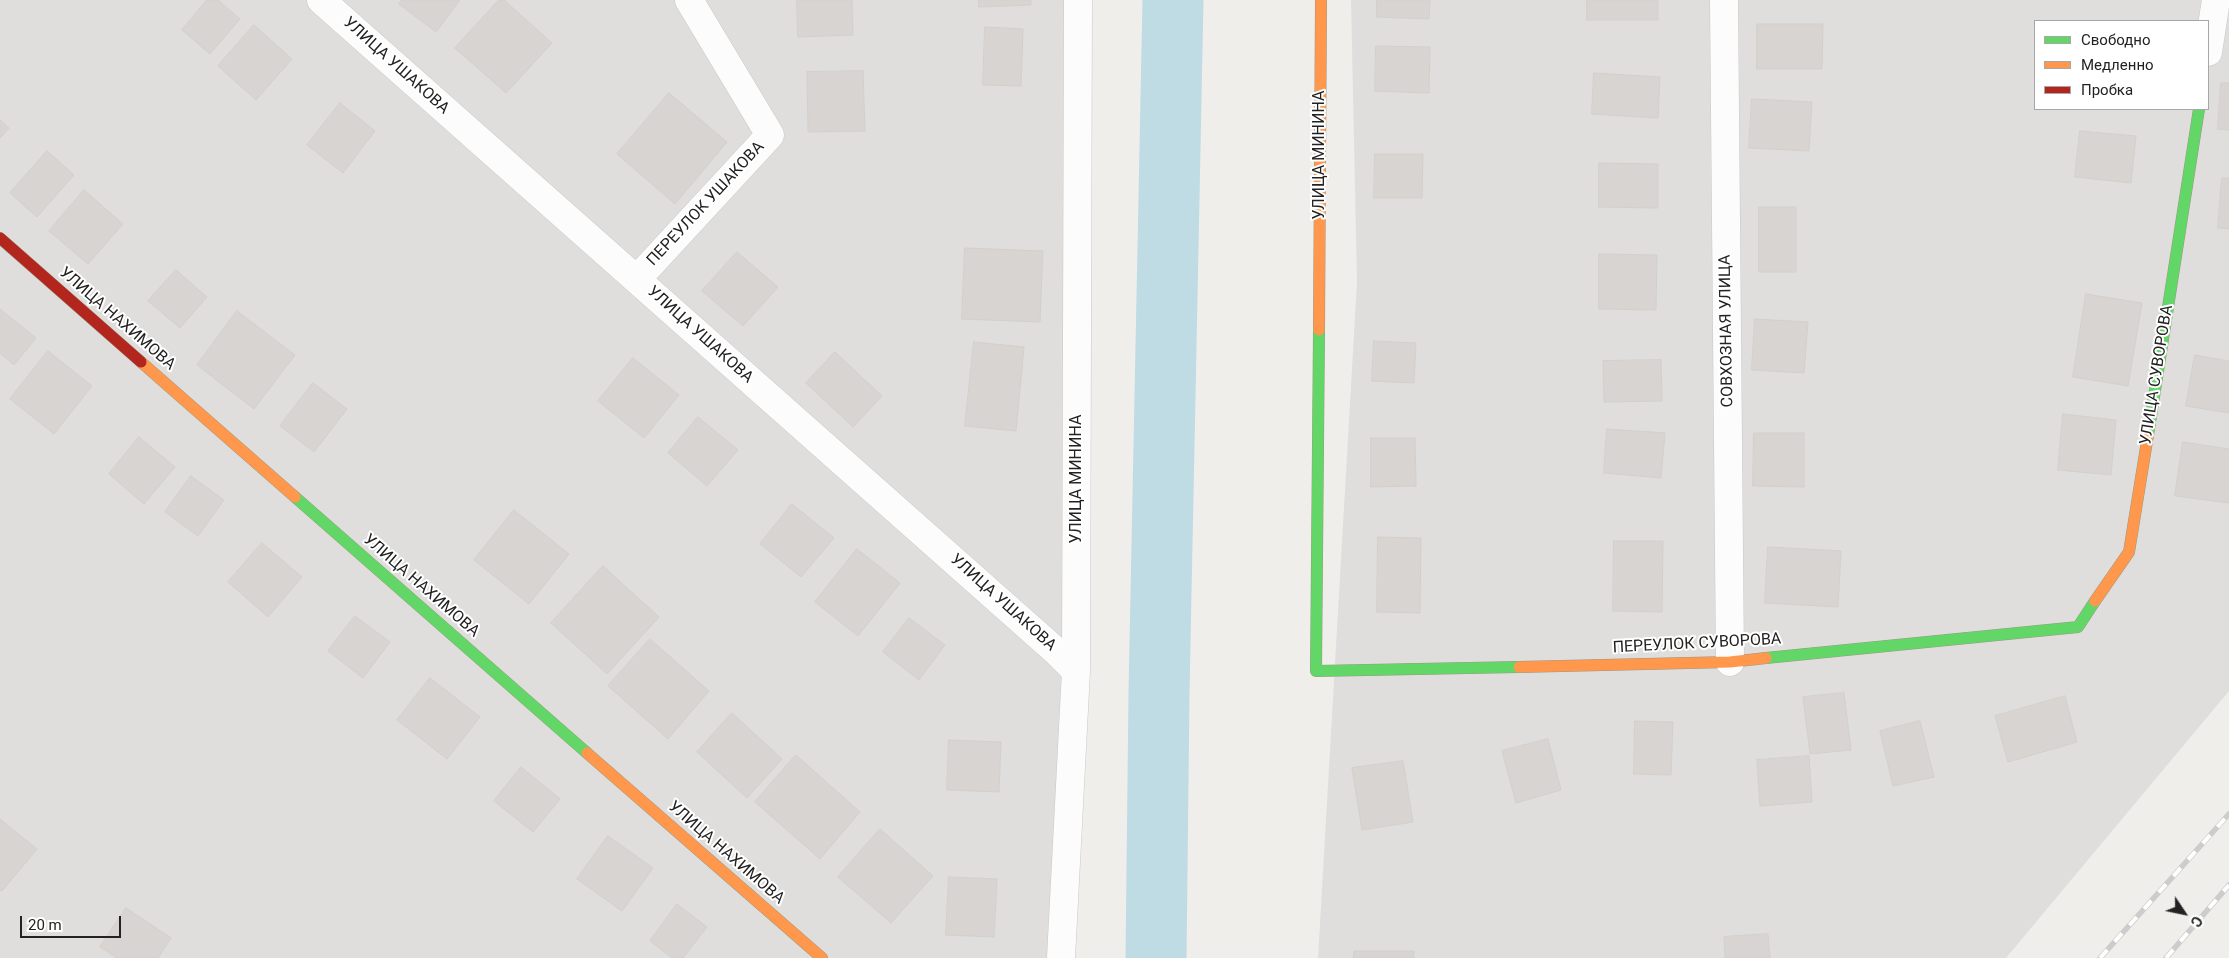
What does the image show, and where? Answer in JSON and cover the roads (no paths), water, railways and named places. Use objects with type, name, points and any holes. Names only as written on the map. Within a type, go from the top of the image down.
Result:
[{"type":"street","name":"УЛИЦА УШАКОВА","points":[[321,0],[1057,652],[1076,671]]},
{"type":"street","name":"ПЕРЕУЛОК УШАКОВА","points":[[637,279],[770,135],[688,0]]},
{"type":"street","name":"УЛИЦА МИНИНА","points":[[1061,958],[1076,671],[1078,0]]},
{"type":"street","name":"УЛИЦА МИНИНА","points":[[1316,671],[1321,0]]},
{"type":"street","name":"СОВХОЗНАЯ УЛИЦА","points":[[1724,0],[1730,662]]},
{"type":"street","points":[[2209,46],[2216,0]]},
{"type":"street","name":"УЛИЦА СУВОРОВА","points":[[2078,627],[2128,552],[2199,110]]},
{"type":"street","name":"УЛИЦА НАХИМОВА","points":[[0,238],[822,958]]},
{"type":"street","name":"ПЕРЕУЛОК СУВОРОВА","points":[[1316,671],[1730,662],[2078,627]]},
{"type":"waterway","points":[[1156,958],[1159,693],[1173,0]]},
{"type":"railway","points":[[2100,958],[2229,814]]},
{"type":"railway","points":[[2166,958],[2229,885]]}]
